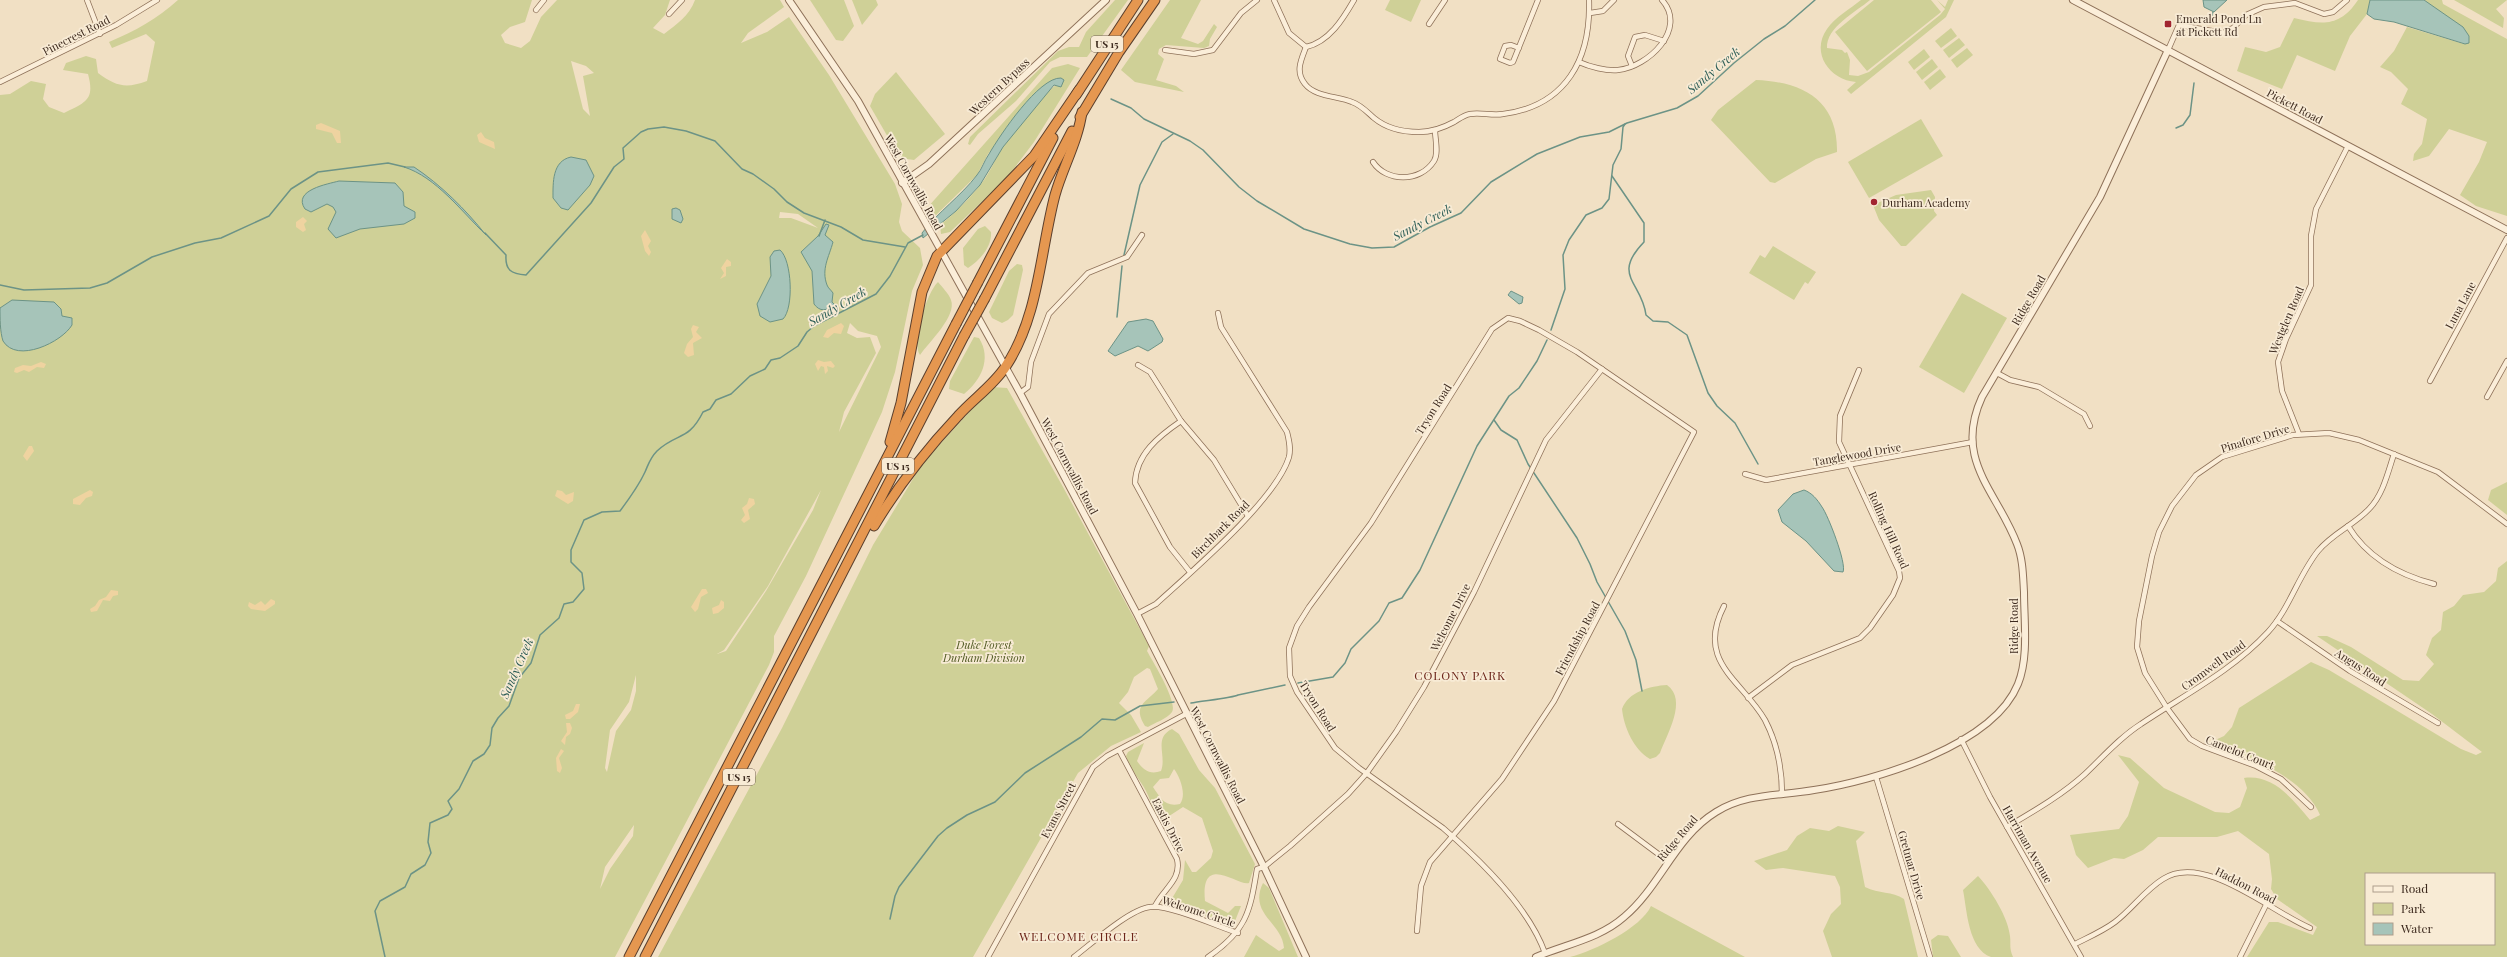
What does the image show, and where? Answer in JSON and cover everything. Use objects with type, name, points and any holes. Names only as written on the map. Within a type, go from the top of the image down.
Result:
[{"type":"highway","name":"US 15","points":[[629,957],[956,324],[1079,90],[1138,0]]},
{"type":"highway","name":"US 15","points":[[645,957],[832,596],[964,336],[1082,112],[1119,52],[1155,0]]},
{"type":"highway","points":[[886,461],[901,403],[922,292],[940,251],[1034,156],[1079,90]]},
{"type":"highway","points":[[832,596],[888,502],[909,473],[958,416],[1006,367],[1020,342],[1028,320],[1054,201],[1066,160],[1080,128],[1082,112]]},
{"type":"street","points":[[87,0],[100,34]]},
{"type":"street","name":"Pinecrest Road","points":[[0,82],[100,34],[157,0]]},
{"type":"street","points":[[536,10],[544,0]]},
{"type":"street","points":[[669,14],[682,0]]},
{"type":"street","name":"West Cornwallis Road","points":[[789,0],[858,101],[902,183],[1006,367],[1137,614],[1186,714],[1264,866],[1306,957]]},
{"type":"street","name":"Western Bypass","points":[[902,183],[929,164],[1106,0]]},
{"type":"street","points":[[1165,50],[1194,54],[1213,50],[1241,13],[1257,0]]},
{"type":"street","points":[[1274,0],[1289,33],[1306,47]]},
{"type":"street","points":[[1354,0],[1337,26],[1320,41],[1306,47],[1299,69],[1302,81],[1310,89],[1354,103],[1387,126],[1406,131],[1434,130],[1470,114],[1503,114],[1540,104],[1565,83],[1579,62],[1587,41],[1590,13],[1589,0]]},
{"type":"street","points":[[1430,24],[1445,0]]},
{"type":"street","points":[[1519,48],[1511,45],[1505,46],[1500,59],[1510,63],[1513,62],[1519,48],[1538,0]]},
{"type":"street","points":[[1590,13],[1603,11],[1614,0]]},
{"type":"street","points":[[1579,62],[1614,70],[1632,66],[1653,53],[1664,41],[1670,21],[1668,6],[1662,0]]},
{"type":"street","name":"Pickett Road","points":[[2073,0],[2507,230]]},
{"type":"street","points":[[2168,50],[2179,25],[2223,33],[2233,28],[2246,15],[2264,7],[2295,3],[2324,14],[2333,12],[2347,0]]},
{"type":"street","points":[[1632,66],[1628,56],[1635,37],[1645,35],[1664,41]]},
{"type":"street","name":"Ridge Road","points":[[1536,957],[1590,938],[1616,924],[1641,900],[1694,830],[1715,812],[1746,798],[1832,788],[1876,778],[1918,762],[1961,740],[1989,721],[2008,702],[2020,678],[2023,652],[2023,587],[2020,553],[2008,525],[1980,474],[1973,442],[1976,413],[1997,373],[2108,182],[2168,50]]},
{"type":"street","points":[[1373,162],[1379,170],[1392,176],[1403,178],[1416,174],[1434,161],[1436,154],[1434,130]]},
{"type":"street","name":"Westglen Road","points":[[2299,434],[2282,391],[2278,362],[2286,339],[2311,285],[2311,236],[2316,209],[2348,146]]},
{"type":"street","points":[[1020,393],[1028,387],[1031,362],[1050,314],[1088,273],[1127,257],[1142,235]]},
{"type":"street","name":"Luna Lane","points":[[2430,381],[2507,238]]},
{"type":"street","name":"Birchbark Road","points":[[1137,614],[1156,604],[1248,516],[1286,463],[1290,442],[1280,419],[1221,327],[1218,313]]},
{"type":"street","name":"Tryon Road","points":[[1545,954],[1535,933],[1511,899],[1485,868],[1452,836],[1366,774],[1335,748],[1297,692],[1289,669],[1290,643],[1309,607],[1355,546],[1408,466],[1492,329],[1504,319],[1520,321],[1539,330],[1602,369]]},
{"type":"street","points":[[2487,397],[2507,361]]},
{"type":"street","points":[[1138,365],[1150,372],[1181,421],[1214,460],[1248,516]]},
{"type":"street","name":"Friendship Road","points":[[1417,931],[1420,893],[1425,872],[1430,862],[1502,780],[1554,701],[1694,432],[1602,369]]},
{"type":"street","name":"Welcome Drive","points":[[1264,866],[1342,799],[1366,774],[1396,732],[1424,687],[1474,592],[1546,440],[1602,369]]},
{"type":"street","name":"Rolling Hill Road","points":[[1748,698],[1792,665],[1860,638],[1870,628],[1897,588],[1899,571],[1839,442],[1839,424],[1859,370]]},
{"type":"street","points":[[1997,373],[2014,382],[2033,384],[2039,387],[2084,414],[2090,426]]},
{"type":"street","points":[[1181,421],[1157,438],[1151,446],[1138,468],[1135,483],[1170,547],[1190,572]]},
{"type":"street","name":"Pinafore Drive","points":[[2167,708],[2145,673],[2137,647],[2146,580],[2162,524],[2184,489],[2205,467],[2223,457],[2299,434],[2329,433],[2345,436],[2394,454],[2446,476],[2507,524]]},
{"type":"street","name":"Tanglewood Drive","points":[[1745,474],[1766,480],[1973,442]]},
{"type":"street","name":"Cromwell Road","points":[[2007,827],[2070,787],[2130,731],[2167,708],[2243,656],[2277,621],[2312,558],[2328,540],[2348,526],[2373,505],[2382,489],[2394,454]]},
{"type":"street","points":[[2348,526],[2362,545],[2380,561],[2412,578],[2434,584]]},
{"type":"street","points":[[1724,606],[1717,626],[1716,644],[1719,657],[1730,679],[1748,698],[1764,719],[1777,748],[1782,794]]},
{"type":"street","name":"Angus Road","points":[[2277,621],[2362,678],[2438,723]]},
{"type":"street","name":"Camelot Court","points":[[2167,708],[2187,736],[2195,743],[2256,766],[2281,779],[2311,808]]},
{"type":"street","name":"Evans Street","points":[[988,957],[1086,778],[1098,762],[1186,714]]},
{"type":"street","name":"Harriman Avenue","points":[[1961,740],[1990,797],[2075,944],[2081,957]]},
{"type":"street","name":"Eastis Drive","points":[[1119,750],[1177,859],[1179,869],[1175,879],[1158,899],[1155,906]]},
{"type":"street","name":"Gretmar Drive","points":[[1876,778],[1930,957]]},
{"type":"street","points":[[1618,824],[1669,862]]},
{"type":"street","name":"Welcome Circle","points":[[1208,957],[1227,944],[1238,933],[1246,919],[1257,869],[1264,866]]},
{"type":"street","name":"Haddon Road","points":[[2075,944],[2109,926],[2162,879],[2177,872],[2198,872],[2210,876],[2310,928]]},
{"type":"street","points":[[2240,957],[2266,905]]},
{"type":"street","name":"Welcome Circle","points":[[1074,957],[1140,910],[1155,906],[1238,933]]},
{"type":"green space","points":[[178,0],[532,0],[525,22],[510,27],[501,35],[505,43],[521,48],[530,41],[541,17],[557,0],[670,0],[665,15],[653,28],[664,34],[686,15],[695,0],[780,0],[784,7],[748,33],[741,43],[767,32],[789,17],[829,75],[895,184],[902,204],[899,222],[902,231],[920,248],[923,265],[912,291],[895,372],[882,412],[806,576],[774,636],[774,652],[769,665],[615,957],[0,957],[0,95],[10,94],[31,81],[46,84],[43,99],[49,107],[64,113],[83,103],[89,95],[90,83],[88,74],[63,70],[66,63],[86,56],[96,59],[98,73],[110,81],[121,85],[133,85],[147,81],[155,42],[146,34],[112,48],[109,42],[145,24]],"holes":[[[571,61],[586,66],[594,73],[583,76],[590,116],[583,109]],[[780,212],[798,214],[818,228],[791,218],[779,218]],[[850,323],[858,331],[877,336],[881,347],[839,432],[844,412],[876,353],[870,337],[857,338],[847,333]],[[821,490],[813,510],[766,591],[726,651],[717,654],[724,650],[768,586]],[[636,675],[636,691],[631,710],[616,731],[607,772],[605,768],[610,730],[629,702]],[[634,825],[633,836],[610,869],[600,889],[605,867]]]},
{"type":"green space","points":[[810,0],[844,0],[854,26],[843,41],[836,40]]},
{"type":"green space","points":[[852,0],[876,0],[878,5],[862,25]]},
{"type":"green space","points":[[1115,0],[1128,0],[1087,57],[1060,57],[1050,62],[1016,101],[978,134],[970,145],[968,144],[970,137],[1058,51],[1069,47],[1079,47],[1086,32]]},
{"type":"green space","points":[[1170,0],[1201,0],[1181,38],[1198,44],[1203,41],[1214,24],[1217,27],[1210,39],[1209,46],[1204,48],[1166,45],[1159,49],[1158,54],[1164,59],[1156,80],[1176,86],[1184,92],[1135,82],[1121,70]]},
{"type":"green space","points":[[1390,0],[1421,0],[1411,22],[1385,10]]},
{"type":"green space","points":[[1861,0],[1870,0],[1836,27],[1828,40],[1827,48],[1842,50],[1845,53],[1847,52],[1850,60],[1849,75],[1858,76],[1869,72],[1940,15],[1945,9],[1937,0],[1945,7],[1948,0],[1954,0],[1946,17],[1851,94],[1847,90],[1856,82],[1847,80],[1831,71],[1825,64],[1821,47],[1822,38],[1830,25],[1838,17]]},
{"type":"green space","points":[[1874,0],[1931,0],[1941,12],[1867,71],[1835,32]]},
{"type":"green space","points":[[2358,0],[2370,0],[2367,14],[2350,36],[2335,71],[2297,55],[2282,89],[2237,71],[2245,47],[2266,52],[2280,47],[2294,18],[2314,22],[2330,22],[2344,15]]},
{"type":"green space","points":[[2424,0],[2442,0],[2443,4],[2507,39],[2507,216],[2476,206],[2460,195],[2479,162],[2487,142],[2449,129],[2429,156],[2413,161],[2414,154],[2422,144],[2427,119],[2401,104],[2408,89],[2391,72],[2380,67],[2394,51],[2407,27],[2464,44]]},
{"type":"green space","points":[[2454,0],[2507,0],[2496,9],[2504,18],[2503,28]]},
{"type":"green space","points":[[1951,28],[1957,36],[1941,48],[1935,41]]},
{"type":"green space","points":[[1959,38],[1965,45],[1949,58],[1943,50]]},
{"type":"green space","points":[[1967,48],[1973,55],[1957,68],[1951,60]]},
{"type":"green space","points":[[1924,49],[1930,57],[1914,70],[1908,62]]},
{"type":"green space","points":[[1932,59],[1938,67],[1922,80],[1916,72]]},
{"type":"green space","points":[[1068,64],[1080,68],[1034,142],[1006,179],[950,232],[941,234],[940,225],[962,206],[981,184],[1003,147],[1023,119],[1047,92],[1064,80],[1040,89],[1027,103],[988,154],[977,175],[934,217],[927,208],[1052,68]]},
{"type":"green space","points":[[1940,69],[1946,77],[1930,90],[1924,82]]},
{"type":"green space","points":[[896,72],[945,134],[914,160],[900,158],[870,106],[875,94]]},
{"type":"green space","points":[[1756,80],[1789,85],[1803,90],[1815,98],[1824,107],[1832,120],[1836,134],[1837,152],[1816,159],[1775,183],[1770,182],[1711,120],[1718,110]]},
{"type":"green space","points":[[1921,119],[1943,156],[1869,198],[1848,162]]},
{"type":"green space","points":[[1931,190],[1935,197],[1934,211],[1937,215],[1906,246],[1901,246],[1879,220],[1873,205],[1896,195]]},
{"type":"green space","points":[[985,226],[991,232],[990,243],[981,257],[968,268],[964,265],[963,248],[978,229]]},
{"type":"green space","points":[[1773,246],[1816,272],[1808,284],[1805,282],[1794,300],[1749,273],[1760,255],[1765,258]]},
{"type":"green space","points":[[1017,264],[1022,265],[1023,270],[1013,315],[1002,323],[992,318],[989,312],[1009,271]]},
{"type":"green space","points":[[938,282],[950,298],[952,306],[950,314],[941,329],[920,355],[917,340],[919,329],[929,296]]},
{"type":"green space","points":[[1962,293],[2007,318],[1964,393],[1919,367]]},
{"type":"green space","points":[[974,337],[979,338],[983,346],[985,354],[983,369],[980,376],[964,394],[949,389],[950,381]]},
{"type":"green space","name":"Duke Forest Durham Division","points":[[992,387],[1007,388],[1063,487],[1149,646],[1147,651],[1168,691],[1173,707],[1172,712],[1160,721],[1148,727],[1145,726],[1141,719],[1140,709],[1145,701],[1158,689],[1150,669],[1147,668],[1134,677],[1128,692],[1119,703],[1131,715],[1141,732],[1111,746],[1078,773],[973,957],[658,957],[782,728],[873,545],[922,464]]},
{"type":"green space","points":[[2507,482],[2507,515],[2488,500],[2491,490]]},
{"type":"green space","points":[[2507,561],[2507,957],[2247,957],[2269,922],[2278,922],[2313,935],[2317,927],[2277,899],[2271,889],[2272,879],[2269,854],[2238,831],[2217,837],[2158,837],[2143,850],[2124,859],[2114,858],[2088,868],[2076,855],[2070,835],[2119,829],[2128,816],[2139,782],[2118,755],[2130,758],[2164,788],[2215,812],[2229,813],[2240,807],[2247,788],[2244,778],[2254,778],[2264,780],[2282,790],[2297,804],[2310,820],[2320,815],[2313,802],[2289,779],[2241,753],[2211,742],[2224,736],[2232,727],[2239,708],[2311,662],[2329,670],[2461,749],[2476,755],[2482,752],[2432,714],[2317,636],[2327,636],[2351,647],[2403,680],[2419,681],[2434,664],[2426,655],[2432,638],[2441,630],[2443,612],[2454,606],[2463,595],[2484,592],[2496,581],[2498,568]]},
{"type":"green space","points":[[1667,685],[1673,691],[1676,699],[1674,718],[1660,753],[1656,757],[1650,759],[1639,750],[1630,737],[1622,709],[1629,698],[1634,694],[1654,687]]},
{"type":"green space","points":[[1172,729],[1179,734],[1199,770],[1215,788],[1255,864],[1249,883],[1244,883],[1229,877],[1214,874],[1208,878],[1205,886],[1205,901],[1228,913],[1235,906],[1241,906],[1235,921],[1221,920],[1201,915],[1175,904],[1171,900],[1183,880],[1185,860],[1192,872],[1196,872],[1211,858],[1213,851],[1202,818],[1183,807],[1163,820],[1159,817],[1154,811],[1144,787],[1126,756],[1128,752],[1144,743],[1137,761],[1147,771],[1161,771],[1163,759],[1162,742],[1166,733]],"holes":[[[1174,769],[1182,786],[1183,796],[1180,804],[1175,805],[1164,801],[1153,787],[1160,779],[1169,778]]]},
{"type":"green space","points":[[1838,826],[1865,832],[1856,841],[1865,887],[1875,891],[1899,896],[1904,899],[1918,957],[1832,957],[1823,931],[1831,914],[1841,904],[1840,887],[1835,876],[1783,868],[1766,870],[1754,861],[1787,850],[1797,836],[1810,828],[1829,831]]},
{"type":"green space","points":[[1978,876],[1993,896],[2006,921],[2009,929],[2013,957],[1991,957],[1983,953],[1973,938],[1963,890]]},
{"type":"green space","points":[[1263,883],[1269,888],[1298,957],[1244,957],[1256,935],[1279,951],[1284,948],[1278,931],[1267,917],[1260,903],[1260,894]]},
{"type":"green space","points":[[1651,906],[1745,957],[1570,957],[1591,950],[1616,938],[1638,922]]},
{"type":"green space","points":[[1938,935],[1948,936],[1961,957],[1933,957],[1931,940]]},
{"type":"sand","points":[[321,123],[340,131],[341,143],[337,143],[332,133],[316,129],[316,125]]},
{"type":"sand","points":[[481,132],[485,138],[494,142],[495,149],[479,142],[477,135]]},
{"type":"sand","points":[[303,217],[307,221],[304,224],[306,230],[303,232],[296,227],[296,222]]},
{"type":"sand","points":[[645,230],[651,241],[648,246],[651,252],[649,256],[645,251],[641,236]]},
{"type":"sand","points":[[727,259],[731,262],[731,266],[726,267],[726,276],[720,279],[724,273],[721,268]]},
{"type":"sand","points":[[841,323],[844,326],[841,334],[834,333],[828,338],[823,337],[827,330]]},
{"type":"sand","points":[[693,325],[699,327],[696,332],[702,338],[693,343],[694,355],[688,357],[684,353],[687,344],[693,337],[691,329]]},
{"type":"sand","points":[[818,360],[824,362],[831,361],[835,366],[833,368],[827,366],[828,371],[825,374],[824,367],[821,366],[818,371],[815,364]]},
{"type":"sand","points":[[41,362],[46,364],[44,368],[37,367],[29,372],[24,370],[17,373],[14,372],[15,368],[23,365],[31,366]]},
{"type":"sand","points":[[29,446],[32,446],[34,451],[27,461],[23,456]]},
{"type":"sand","points":[[90,490],[93,492],[92,496],[86,498],[80,505],[73,504],[73,499]]},
{"type":"sand","points":[[557,490],[562,491],[566,495],[574,492],[573,501],[568,504],[555,496]]},
{"type":"sand","points":[[749,498],[754,499],[755,504],[748,510],[750,519],[744,523],[741,520],[745,515],[742,508],[747,504]]},
{"type":"sand","points":[[702,589],[706,589],[708,593],[701,597],[698,609],[695,612],[691,607]]},
{"type":"sand","points":[[111,590],[118,591],[118,595],[113,596],[110,601],[103,600],[97,611],[91,612],[90,609],[95,606],[99,600],[106,597]]},
{"type":"sand","points":[[271,599],[275,601],[275,604],[265,611],[251,609],[248,606],[249,602],[255,605],[261,601],[265,605]]},
{"type":"sand","points":[[721,600],[724,602],[724,608],[718,613],[713,614],[712,608],[719,605]]},
{"type":"sand","points":[[576,704],[580,704],[578,712],[570,719],[566,719],[565,715],[573,711]]},
{"type":"sand","points":[[566,723],[570,723],[572,728],[570,734],[566,737],[565,745],[561,741],[567,732]]},
{"type":"sand","points":[[561,749],[564,751],[559,758],[562,768],[560,773],[557,771],[556,758]]},
{"type":"water","points":[[2203,0],[2227,0],[2214,12],[2204,7]]},
{"type":"water","points":[[2370,0],[2424,0],[2463,27],[2469,36],[2469,43],[2465,44],[2394,22],[2374,19],[2367,14]]},
{"type":"water","points":[[1061,78],[1064,80],[1061,87],[1054,85],[1003,147],[980,185],[956,211],[923,238],[922,233],[928,225],[971,183],[994,145],[1021,108],[1042,87],[1052,80]]},
{"type":"water","points":[[571,157],[586,160],[594,176],[590,185],[568,210],[561,208],[553,198],[553,186],[555,173],[560,163]]},
{"type":"water","points":[[404,167],[414,167],[434,182],[470,216],[486,235],[438,187],[416,172]]},
{"type":"water","points":[[339,181],[395,183],[403,192],[404,206],[415,212],[415,218],[404,224],[360,229],[336,238],[328,229],[336,212],[333,207],[327,204],[311,212],[305,209],[302,202],[303,197],[313,189]]},
{"type":"water","points":[[676,208],[680,210],[683,219],[681,223],[672,219],[672,209]]},
{"type":"water","points":[[826,224],[829,225],[825,235],[833,242],[826,263],[825,279],[827,286],[833,293],[832,302],[835,305],[823,310],[814,304],[812,271],[801,252],[818,236]]},
{"type":"water","points":[[780,250],[784,255],[789,273],[789,305],[787,313],[783,319],[770,322],[760,316],[757,304],[771,276],[770,257],[774,251]]},
{"type":"water","points":[[1511,291],[1523,297],[1522,303],[1519,304],[1508,295]]},
{"type":"water","points":[[12,300],[54,302],[61,309],[62,316],[72,318],[72,325],[67,332],[59,338],[39,348],[28,351],[18,351],[10,348],[3,341],[2,337],[0,308]]},
{"type":"water","points":[[1146,319],[1153,321],[1163,339],[1162,342],[1148,351],[1138,346],[1115,356],[1108,351],[1128,322]]},
{"type":"water","points":[[1804,490],[1814,497],[1825,512],[1840,550],[1843,572],[1834,571],[1806,541],[1782,522],[1778,510],[1793,494]]},
{"type":"waterway","name":"Sandy Creek","points":[[1111,99],[1131,108],[1144,119],[1190,141],[1203,150],[1239,187],[1257,201],[1304,229],[1350,244],[1372,248],[1394,247],[1430,227],[1461,213],[1491,182],[1537,154],[1580,137],[1609,132],[1627,123],[1677,108],[1698,96],[1734,63],[1764,39],[1785,26],[1815,0]]},
{"type":"waterway","points":[[2212,18],[2213,12]]},
{"type":"waterway","points":[[2176,128],[2183,125],[2190,115],[2194,83]]},
{"type":"waterway","points":[[1551,330],[1565,289],[1563,255],[1569,240],[1586,215],[1602,208],[1609,199],[1613,165],[1621,149],[1623,127],[1625,124]]},
{"type":"waterway","points":[[485,233],[506,255],[508,268],[516,274],[526,275],[591,203],[614,167],[624,159],[623,148],[641,132],[648,129],[664,127],[686,131],[715,141],[742,169],[753,174],[774,189],[787,202],[804,213],[841,227],[863,240],[905,247]]},
{"type":"waterway","points":[[1124,255],[1140,185],[1162,142],[1173,134]]},
{"type":"waterway","points":[[0,285],[24,290],[90,288],[107,283],[152,257],[195,243],[221,238],[269,216],[291,189],[318,172],[388,163],[405,167]]},
{"type":"waterway","points":[[1612,176],[1644,223],[1644,242],[1634,254],[1630,263],[1629,271],[1646,315],[1653,321],[1668,322],[1687,335],[1708,393],[1717,406],[1735,423],[1758,464]]},
{"type":"waterway","points":[[819,236],[825,220]]},
{"type":"waterway","name":"Sandy Creek","points":[[385,957],[375,911],[380,901],[405,887],[411,874],[425,865],[431,853],[428,842],[430,823],[448,815],[452,809],[448,801],[459,789],[473,761],[484,754],[490,745],[492,728],[498,718],[509,706],[519,678],[531,663],[540,635],[559,618],[564,604],[573,602],[584,589],[582,573],[571,562],[571,550],[584,520],[602,512],[620,511],[637,487],[651,458],[657,451],[664,445],[687,433],[698,422],[703,412],[710,409],[716,400],[731,394],[750,376],[765,369],[771,360],[780,358],[798,346],[807,332],[814,326],[876,294],[890,276],[908,243],[923,235]]},
{"type":"waterway","points":[[1117,317],[1122,266]]},
{"type":"waterway","points":[[1298,683],[1333,677],[1345,663],[1351,649],[1379,621],[1389,603],[1402,598],[1420,570],[1477,446],[1509,396],[1519,388],[1537,361],[1547,340]]},
{"type":"waterway","points":[[1494,420],[1501,430],[1517,440],[1528,464],[1577,538],[1597,582],[1625,631],[1636,660],[1642,691]]},
{"type":"waterway","points":[[1191,703],[1230,697],[1285,685]]},
{"type":"waterway","points":[[890,919],[895,896],[899,887],[938,836],[947,828],[967,815],[995,802],[1025,773],[1081,737],[1102,719],[1115,720],[1140,706],[1174,702]]},
{"type":"place","name":"Emerald Pond Ln at Pickett Rd","points":[[2168,24]]},
{"type":"place","name":"Durham Academy","points":[[1874,202]]},
{"type":"district","name":"COLONY PARK","points":[[1460,675]]},
{"type":"district","name":"WELCOME CIRCLE","points":[[1079,936]]}]
